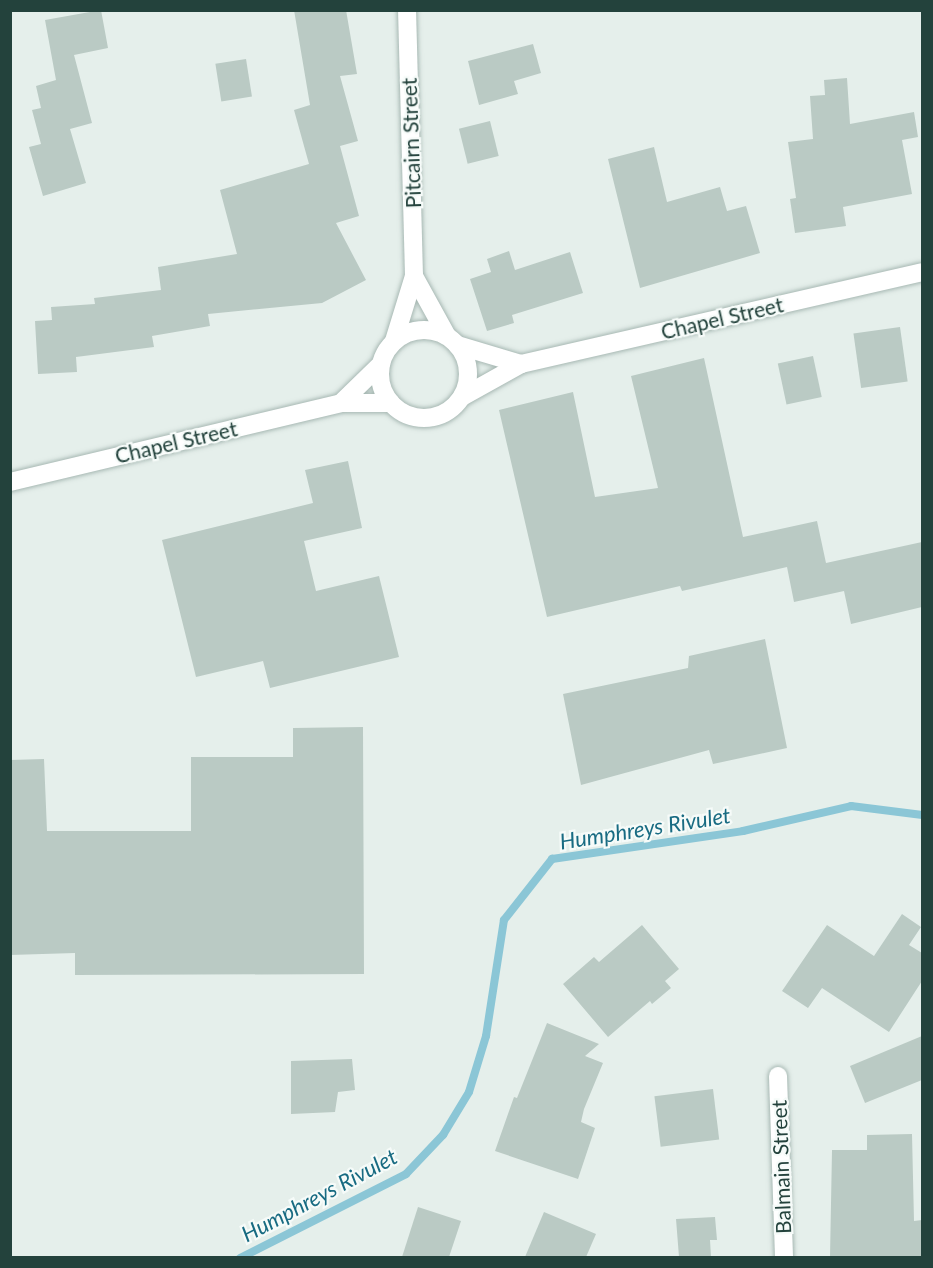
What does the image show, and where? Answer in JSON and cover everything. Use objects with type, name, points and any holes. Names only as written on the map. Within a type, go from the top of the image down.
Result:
[{"type":"street","name":"Pitcairn Street","points":[[394,341],[414,276],[407,10]]},
{"type":"street","name":"Chapel Street","points":[[462,397],[521,364],[922,272]]},
{"type":"street","name":"Pitcairn Street","points":[[414,276],[452,340]]},
{"type":"street","points":[[341,403],[381,364],[394,341],[419,329],[452,340],[468,370],[462,397],[453,407],[428,418],[408,414],[391,403],[380,378],[381,364]]},
{"type":"street","name":"Chapel Street","points":[[452,340],[521,364]]},
{"type":"street","name":"Chapel Street","points":[[10,482],[341,403],[391,403]]},
{"type":"street","name":"Balmain Street","points":[[778,1076],[784,1257]]},
{"type":"building","points":[[101,10],[108,48],[74,55],[92,123],[70,129],[86,183],[43,196],[29,147],[41,144],[32,110],[41,108],[36,86],[56,80],[45,20]]},
{"type":"building","points":[[294,10],[346,10],[357,74],[340,76],[358,141],[340,146],[359,216],[336,223],[366,280],[322,303],[208,314],[210,326],[152,336],[154,347],[76,357],[77,372],[38,374],[35,321],[52,320],[51,307],[95,304],[94,298],[161,290],[158,267],[237,254],[220,190],[309,164],[294,110],[310,105]]},
{"type":"building","points":[[533,44],[541,73],[514,81],[518,94],[479,105],[468,61]]},
{"type":"building","points":[[246,59],[252,97],[221,101],[215,64]]},
{"type":"building","points":[[847,78],[850,124],[914,112],[918,137],[902,140],[912,194],[843,207],[846,226],[795,233],[790,199],[796,198],[788,142],[813,139],[810,96],[825,95],[824,80]]},
{"type":"building","points":[[490,121],[499,156],[468,164],[459,129]]},
{"type":"building","points":[[654,147],[667,202],[720,187],[727,211],[746,206],[760,253],[640,288],[608,159]]},
{"type":"building","points":[[509,251],[515,270],[570,252],[583,293],[512,315],[514,323],[487,331],[470,279],[491,272],[487,259]]},
{"type":"building","points":[[900,327],[908,381],[861,388],[853,334]]},
{"type":"building","points":[[813,356],[822,397],[787,405],[778,363]]},
{"type":"building","points":[[704,358],[743,537],[817,521],[826,563],[922,542],[922,607],[851,624],[844,591],[794,602],[787,567],[682,591],[680,586],[547,617],[499,410],[573,392],[595,497],[658,488],[631,376]]},
{"type":"building","points":[[348,461],[362,528],[304,541],[316,591],[379,576],[399,657],[270,688],[263,661],[196,677],[162,540],[313,503],[305,470]]},
{"type":"building","points":[[765,639],[787,748],[713,764],[709,750],[581,785],[563,694],[688,668],[689,656]]},
{"type":"building","points":[[363,727],[364,974],[75,975],[75,953],[10,955],[10,760],[44,759],[47,831],[191,831],[191,757],[293,757],[293,728]]},
{"type":"building","points":[[902,914],[921,927],[909,945],[922,953],[922,981],[889,1032],[822,988],[808,1008],[782,991],[827,925],[874,956]]},
{"type":"building","points":[[642,925],[679,969],[665,981],[671,988],[652,1004],[650,1001],[608,1037],[563,984],[594,957],[599,962]]},
{"type":"building","points":[[547,1023],[599,1044],[585,1056],[603,1063],[581,1122],[595,1128],[578,1179],[495,1151],[514,1097],[517,1098]]},
{"type":"building","points":[[922,1036],[922,1080],[865,1103],[850,1066]]},
{"type":"building","points":[[352,1059],[355,1090],[338,1092],[335,1112],[291,1114],[291,1061]]},
{"type":"building","points":[[713,1089],[719,1140],[661,1147],[654,1096]]},
{"type":"building","points":[[912,1134],[914,1221],[922,1220],[922,1257],[830,1257],[832,1150],[867,1150],[867,1135]]},
{"type":"building","points":[[418,1207],[461,1221],[449,1257],[402,1257]]},
{"type":"building","points":[[544,1212],[596,1234],[586,1257],[525,1257]]},
{"type":"building","points":[[715,1217],[717,1240],[710,1240],[711,1257],[679,1257],[676,1219]]},
{"type":"waterway","name":"Humphreys Rivulet","points":[[240,1258],[406,1174],[443,1135],[469,1092],[486,1036],[504,920],[552,859],[743,831],[851,806],[922,815]]}]
